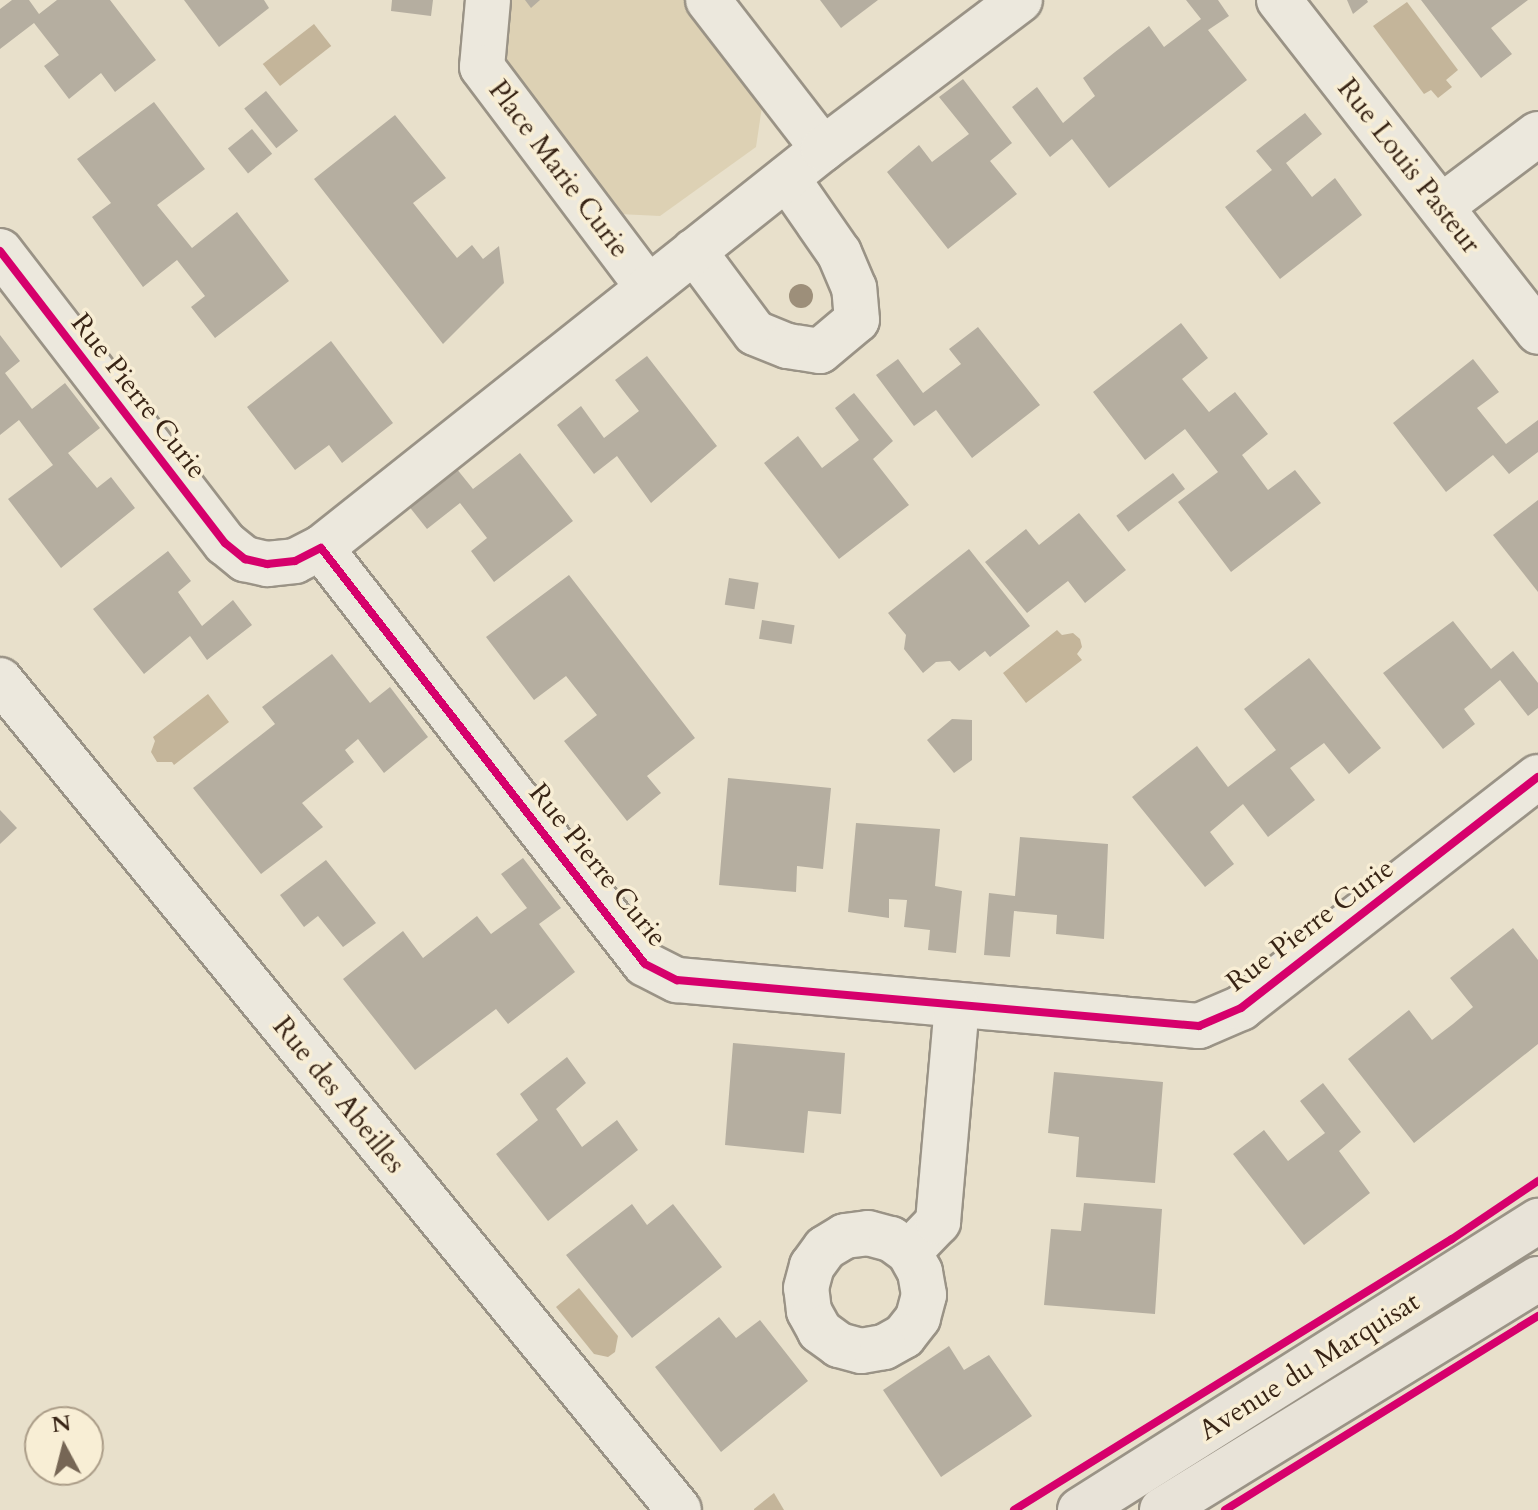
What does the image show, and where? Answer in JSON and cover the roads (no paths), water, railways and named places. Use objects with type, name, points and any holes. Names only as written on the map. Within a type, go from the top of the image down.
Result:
[{"type":"main road","name":"Avenue du Marquisat","points":[[1080,1510],[1538,1221]]},
{"type":"main road","name":"Avenue du Marquisat","points":[[1162,1510],[1538,1279]]},
{"type":"street","name":"Place Marie Curie","points":[[488,0],[482,67],[648,287]]},
{"type":"street","points":[[708,0],[823,149]]},
{"type":"street","points":[[321,548],[823,149],[1020,0]]},
{"type":"street","name":"Rue Louis Pasteur","points":[[1279,0],[1538,332]]},
{"type":"street","points":[[1442,206],[1538,134]]},
{"type":"street","points":[[694,251],[755,333],[788,346],[820,351],[857,320],[854,288],[839,253],[787,178]]},
{"type":"street","name":"Rue Pierre Curie","points":[[0,251],[225,543],[245,559],[267,564],[295,561],[321,548],[645,964],[677,980],[1199,1026],[1241,1008],[1538,777]]},
{"type":"street","name":"Rue des Abeilles","points":[[0,680],[679,1510]]},
{"type":"street","points":[[909,1252],[938,1222],[957,1006]]}]
